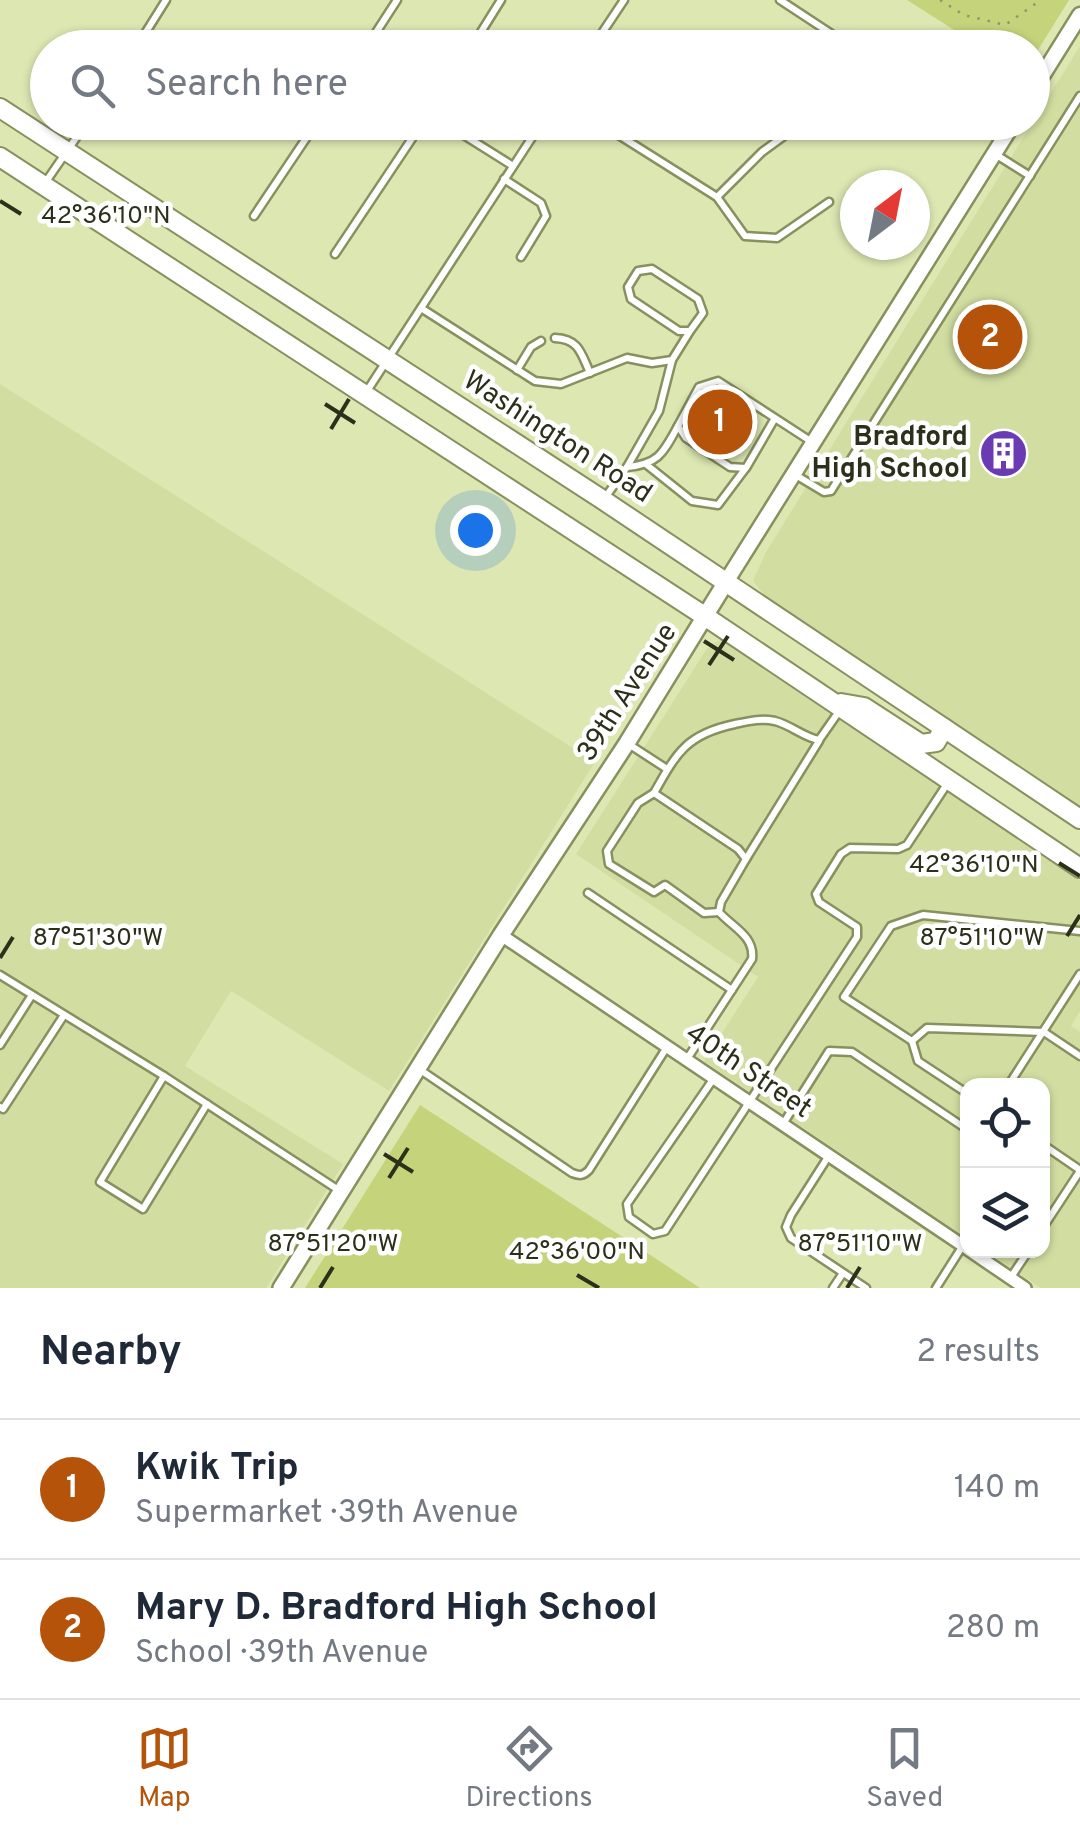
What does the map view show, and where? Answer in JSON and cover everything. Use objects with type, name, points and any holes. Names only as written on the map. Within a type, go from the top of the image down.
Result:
[{"type":"main road","name":"Washington Road","points":[[0,108],[30,128]]},
{"type":"main road","name":"Washington Road","points":[[48,140],[603,500],[1080,820]]},
{"type":"main road","points":[[0,157],[706,617],[1080,868]]},
{"type":"main road","name":"39th Avenue","points":[[280,1288],[501,935],[628,743],[726,582]]},
{"type":"main road","points":[[836,704],[864,708],[921,744],[936,742],[944,728]]},
{"type":"street","points":[[1050,63],[1080,15]]},
{"type":"street","name":"39th Avenue","points":[[726,582],[1003,140]]},
{"type":"street","name":"40th Street","points":[[501,935],[960,1243]]},
{"type":"street","name":"40th Street","points":[[982,1258],[1025,1288]]},
{"type":"lane","points":[[147,30],[166,0]]},
{"type":"lane","points":[[378,30],[397,0]]},
{"type":"lane","points":[[482,30],[501,0]]},
{"type":"lane","points":[[604,30],[624,0]]},
{"type":"lane","points":[[780,0],[826,30]]},
{"type":"lane","points":[[793,474],[824,492],[831,491],[1080,96]]},
{"type":"lane","points":[[44,186],[74,140]]},
{"type":"lane","points":[[254,216],[304,140]]},
{"type":"lane","points":[[336,254],[412,140]]},
{"type":"lane","points":[[471,140],[513,166]]},
{"type":"lane","points":[[365,394],[530,140]]},
{"type":"lane","points":[[627,140],[717,197],[744,236],[777,238],[829,202]]},
{"type":"lane","points":[[717,197],[778,140]]},
{"type":"lane","points":[[991,140],[1030,176]]},
{"type":"lane","points":[[504,179],[541,203],[546,216],[521,257]]},
{"type":"lane","points":[[603,500],[658,411],[672,360],[702,313],[698,299],[652,270],[638,271],[628,287],[631,300],[679,331],[690,331]]},
{"type":"lane","points":[[422,308],[535,381],[561,384],[627,358],[652,363],[672,360]]},
{"type":"lane","points":[[555,338],[571,340],[578,347],[590,373]]},
{"type":"lane","points":[[517,370],[531,347],[541,341]]},
{"type":"lane","points":[[627,466],[647,465],[664,450],[700,387],[718,381],[813,443]]},
{"type":"lane","points":[[647,465],[692,501],[718,505],[746,468],[775,418]]},
{"type":"lane","points":[[678,426],[686,438],[730,467],[746,468]]},
{"type":"lane","points":[[718,912],[720,902],[819,740],[836,704]]},
{"type":"lane","points":[[686,1060],[754,951],[742,932],[718,912],[704,913],[665,885],[654,892],[610,864],[607,851],[638,803],[654,793],[667,769],[696,736],[758,719],[786,724],[819,740]]},
{"type":"lane","points":[[628,743],[667,769]]},
{"type":"lane","points":[[714,1078],[627,1204],[629,1218],[653,1234],[666,1231],[856,937],[857,927],[819,902],[816,894],[841,854],[850,848],[898,849],[907,844],[950,780]]},
{"type":"lane","points":[[654,793],[738,849],[746,859]]},
{"type":"lane","points":[[588,892],[732,990]]},
{"type":"lane","points":[[960,1089],[918,1061],[912,1040],[844,997],[891,926],[923,915],[1080,931]]},
{"type":"lane","points":[[1013,1078],[1080,974]]},
{"type":"lane","points":[[0,976],[164,1076],[341,1192]]},
{"type":"lane","points":[[0,1046],[32,995]]},
{"type":"lane","points":[[0,1107],[3,1109],[64,1015]]},
{"type":"lane","points":[[912,1040],[927,1028],[1044,1032],[1080,1056]]},
{"type":"lane","points":[[418,1068],[580,1176],[589,1170],[667,1047]]},
{"type":"lane","points":[[782,1125],[829,1051],[852,1052],[960,1125]]},
{"type":"lane","points":[[164,1076],[100,1182],[143,1209],[207,1104]]},
{"type":"lane","points":[[1050,1149],[1080,1170],[1050,1217]]},
{"type":"lane","points":[[828,1156],[786,1227],[792,1238],[866,1288]]},
{"type":"lane","points":[[936,1288],[965,1258]]},
{"type":"lane","points":[[1011,1278],[1024,1258]]},
{"type":"lane","points":[[834,1288],[843,1273]]},
{"type":"path","points":[[940,0],[964,15],[1006,25],[1041,0]]},
{"type":"shaded area","points":[[907,0],[1069,0],[1050,31],[954,30]]},
{"type":"shaded area","points":[[1080,46],[1080,808],[765,596],[753,581],[766,552],[1022,140],[1050,140],[1050,94]]},
{"type":"shaded area","points":[[0,384],[595,762],[389,1091],[231,991],[185,1066],[343,1164],[266,1288],[0,1288]]},
{"type":"shaded area","points":[[721,640],[735,647],[1080,881],[1080,1011],[1071,1026],[1080,1032],[1080,1288],[1041,1288],[996,1258],[1050,1258],[1050,1078],[960,1078],[960,1233],[704,1061],[758,977],[576,854],[712,644]]},
{"type":"shaded area","points":[[420,1105],[664,1264],[700,1288],[305,1288]]},
{"type":"place","name":"Mary D. Bradford High School","points":[[990,337]]},
{"type":"place","name":"Kwik Trip","points":[[720,422]]},
{"type":"place","name":"Bradford High School","points":[[1003,454]]}]
